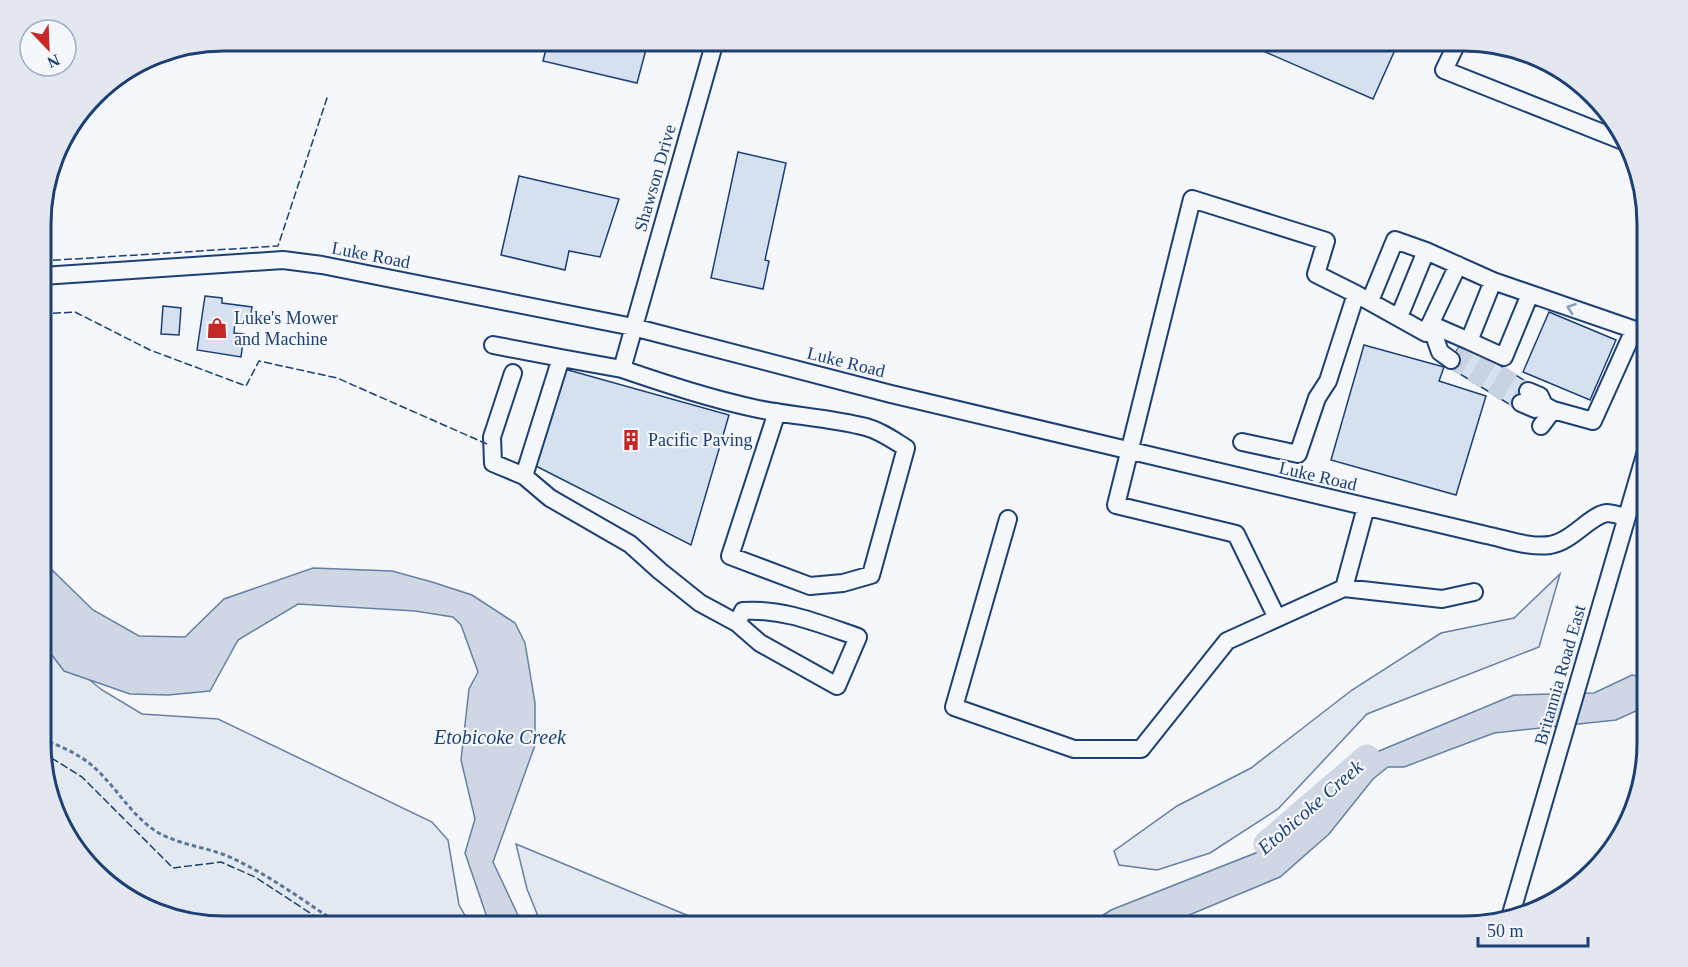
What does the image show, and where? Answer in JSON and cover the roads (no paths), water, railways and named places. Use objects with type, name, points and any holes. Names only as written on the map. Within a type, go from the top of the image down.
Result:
[{"type":"street","name":"Shawson Drive","points":[[622,369],[712,51]]},
{"type":"street","points":[[1453,51],[1444,70],[1613,137]]},
{"type":"street","points":[[1277,618],[1236,534],[1116,505],[1192,199],[1326,241],[1316,274],[1460,349]]},
{"type":"street","points":[[1242,442],[1298,454],[1317,398],[1328,381],[1363,297],[1395,240],[1426,251],[1493,281],[1636,330],[1593,421],[1549,408],[1534,409],[1524,397]]},
{"type":"street","points":[[1399,317],[1426,251]]},
{"type":"street","name":"Luke Road","points":[[51,275],[283,260],[322,265],[633,327],[891,394],[1366,507],[1537,545],[1563,541],[1602,515],[1612,514],[1626,517]]},
{"type":"street","points":[[1458,265],[1430,332],[1440,352],[1460,349],[1504,357],[1530,294]]},
{"type":"street","points":[[1460,349],[1493,281]]},
{"type":"street","points":[[493,345],[622,369],[672,386],[758,409],[777,412],[866,427],[885,435],[906,448],[871,575],[843,583],[810,586],[730,556],[777,412]]},
{"type":"street","points":[[524,476],[561,358]]},
{"type":"street","points":[[513,373],[492,437],[493,464],[524,476],[550,498],[630,544],[700,603],[737,623],[760,643],[837,686],[858,637],[794,616],[764,609],[743,611],[737,623]]},
{"type":"street","points":[[1540,426],[1549,408]]},
{"type":"street","name":"Britannia Road East","points":[[1512,909],[1637,480]]},
{"type":"street","points":[[1344,588],[1366,507]]},
{"type":"street","points":[[1008,519],[954,707],[1074,750],[1141,749],[1227,641],[1344,588],[1442,599],[1474,592]]},
{"type":"water","name":"Etobicoke Creek","points":[[313,568],[392,571],[472,595],[515,623],[525,643],[535,703],[535,745],[493,862],[518,916],[487,916],[465,853],[475,819],[461,760],[469,689],[478,672],[461,625],[453,617],[415,611],[298,604],[238,640],[210,691],[168,695],[130,694],[64,671],[51,654],[51,569],[93,610],[139,636],[185,637],[224,599]]},
{"type":"water","name":"Etobicoke Creek","points":[[1632,675],[1637,676],[1637,710],[1616,720],[1494,733],[1404,767],[1388,767],[1373,779],[1329,834],[1280,877],[1187,916],[1102,916],[1111,910],[1258,852],[1273,834],[1328,799],[1347,770],[1367,756],[1514,695],[1594,693]]},
{"type":"waterway","name":"Etobicoke Creek","points":[[1267,844],[1367,758]]},
{"type":"tunnel","points":[[1459,347],[1528,391]]},
{"type":"tunnel","points":[[1451,360],[1521,403]]},
{"type":"place","name":"Luke's Mower and Machine","points":[[217,328]]},
{"type":"place","name":"Pacific Paving","points":[[631,440]]}]
